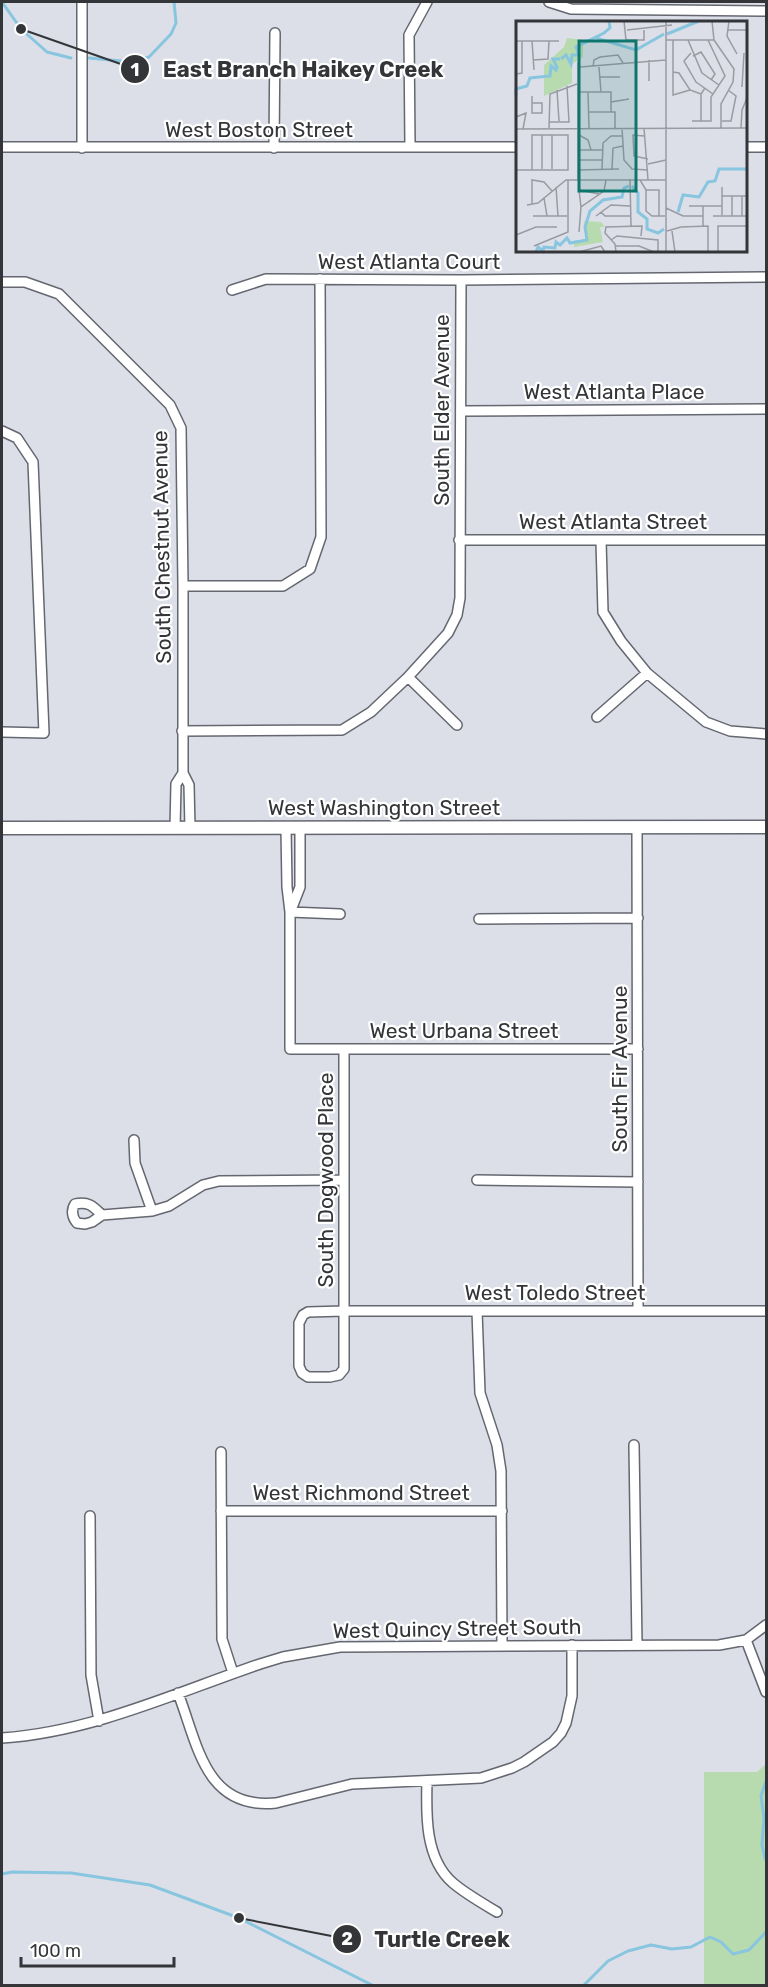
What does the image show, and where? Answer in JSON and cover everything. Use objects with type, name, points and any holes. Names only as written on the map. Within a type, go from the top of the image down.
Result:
[{"type":"main road","name":"West Washington Street","points":[[2,828],[766,826]]},
{"type":"street","points":[[82,2],[82,148]]},
{"type":"street","points":[[410,147],[409,35],[428,2]]},
{"type":"street","points":[[549,2],[571,9],[766,11]]},
{"type":"street","points":[[274,148],[275,33]]},
{"type":"street","name":"West Boston Street","points":[[2,147],[516,147]]},
{"type":"street","points":[[747,147],[766,147]]},
{"type":"street","name":"West Atlanta Court","points":[[232,290],[266,279],[766,277]]},
{"type":"street","points":[[183,586],[283,586],[310,569],[321,537],[320,279]]},
{"type":"street","name":"South Elder Avenue","points":[[182,731],[342,730],[371,712],[408,677],[448,633],[457,615],[460,597],[462,411],[460,280]]},
{"type":"street","name":"South Chestnut Avenue","points":[[2,282],[25,282],[58,294],[170,405],[181,428],[182,731],[183,773],[189,785],[190,828]]},
{"type":"street","name":"West Atlanta Place","points":[[462,411],[766,409]]},
{"type":"street","points":[[2,431],[17,438],[33,462],[44,732],[2,732]]},
{"type":"street","name":"West Atlanta Street","points":[[459,540],[766,540]]},
{"type":"street","points":[[601,541],[603,612],[621,641],[647,674],[706,723],[730,731],[766,734]]},
{"type":"street","points":[[597,717],[647,674]]},
{"type":"street","points":[[408,677],[457,725]]},
{"type":"street","name":"South Chestnut Avenue","points":[[175,828],[176,784],[183,773]]},
{"type":"street","name":"South Fir Avenue","points":[[638,827],[638,1311]]},
{"type":"street","points":[[286,828],[287,887],[290,912]]},
{"type":"street","points":[[290,912],[300,887],[300,828]]},
{"type":"street","points":[[290,912],[340,914]]},
{"type":"street","name":"West Urbana Street","points":[[290,912],[290,1049],[638,1048]]},
{"type":"street","points":[[479,919],[638,918]]},
{"type":"street","name":"South Dogwood Place","points":[[344,1049],[344,1180],[344,1311],[344,1370],[339,1375],[330,1377],[308,1377],[302,1373],[299,1366],[299,1323],[303,1315],[308,1312],[344,1311]]},
{"type":"street","points":[[134,1140],[135,1163],[152,1211]]},
{"type":"street","points":[[102,1215],[152,1211],[169,1206],[203,1185],[219,1181],[344,1180]]},
{"type":"street","points":[[477,1180],[638,1182]]},
{"type":"street","name":"West Toledo Street","points":[[344,1311],[766,1311]]},
{"type":"street","points":[[477,1311],[478,1379],[483,1406],[500,1458],[502,1645]]},
{"type":"street","points":[[634,1445],[637,1645]]},
{"type":"street","points":[[221,1452],[222,1639],[232,1673]]},
{"type":"street","name":"West Richmond Street","points":[[221,1511],[502,1511]]},
{"type":"street","points":[[90,1516],[91,1675],[99,1721]]},
{"type":"street","points":[[766,1626],[746,1640],[766,1692]]},
{"type":"street","name":"West Quincy Street South","points":[[2,1738],[32,1736],[99,1721],[283,1657],[340,1647],[719,1645],[746,1640]]},
{"type":"street","points":[[178,1693],[206,1769],[222,1790],[244,1802],[276,1803],[352,1784],[467,1779],[493,1775],[524,1762],[553,1742],[561,1733],[570,1713],[572,1645]]},
{"type":"street","points":[[427,1781],[429,1836],[439,1867],[452,1882],[496,1912]]},
{"type":"green space","points":[[766,1764],[766,1985],[704,1985],[704,1772],[757,1772]]},
{"type":"waterway","points":[[2,2],[21,29],[47,52],[71,58]]},
{"type":"waterway","points":[[89,58],[132,62],[149,57],[171,34],[176,23],[174,2]]},
{"type":"waterway","points":[[766,1781],[761,1796],[764,1818],[762,1845],[766,1860]]},
{"type":"waterway","points":[[2,1874],[12,1872],[71,1873],[150,1885],[239,1918],[374,1986]]},
{"type":"waterway","points":[[583,1986],[608,1961],[628,1951],[651,1945],[672,1949],[691,1947],[710,1937],[721,1942],[733,1954],[749,1950],[766,1932]]},
{"type":"place","name":"East Branch Haikey Creek","points":[[21,29]]},
{"type":"place","name":"Turtle Creek","points":[[239,1918]]}]
